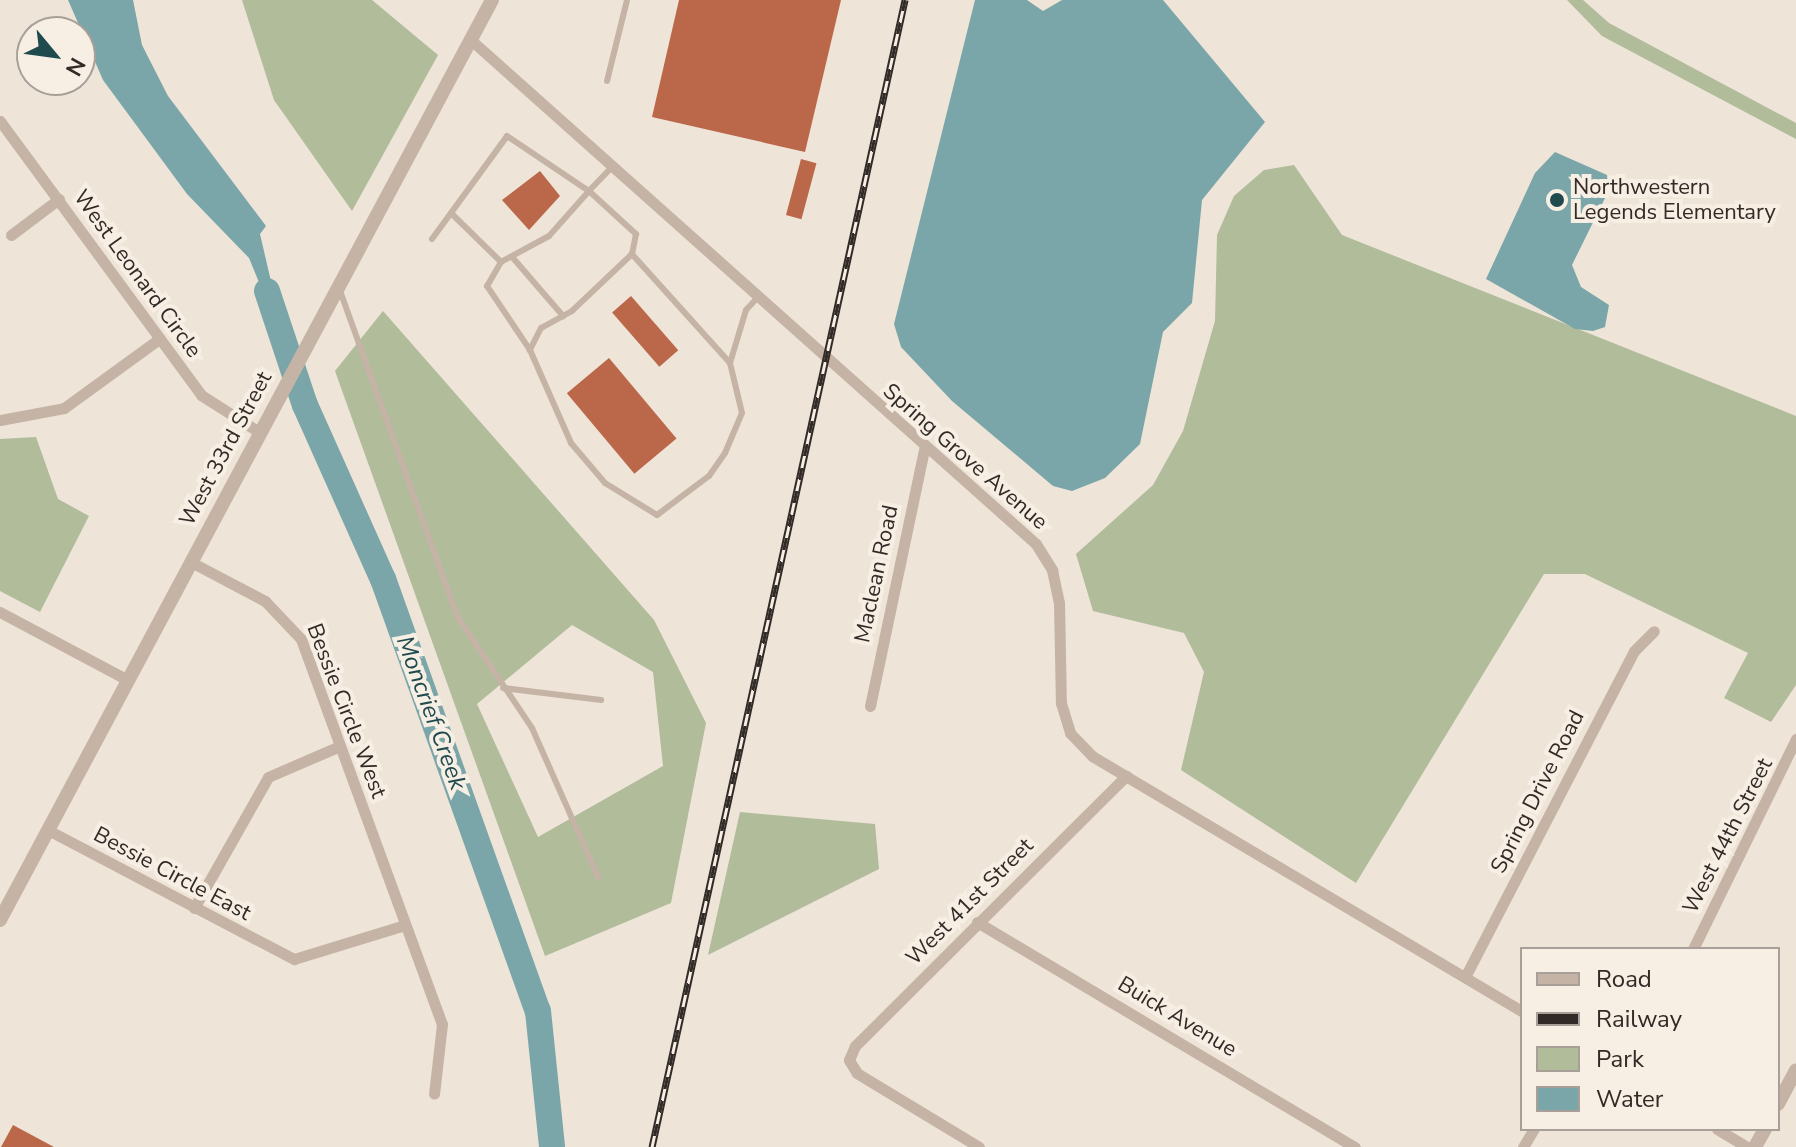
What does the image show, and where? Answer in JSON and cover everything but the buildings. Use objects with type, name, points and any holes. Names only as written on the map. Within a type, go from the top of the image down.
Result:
[{"type":"street","name":"West 33rd Street","points":[[0,920],[492,0]]},
{"type":"street","name":"Spring Grove Avenue","points":[[471,40],[924,450],[1036,544],[1052,570],[1061,703],[1070,733],[1126,776],[1520,1010]]},
{"type":"street","name":"West Leonard Circle","points":[[0,121],[209,403],[259,432]]},
{"type":"street","points":[[11,235],[59,199]]},
{"type":"street","points":[[0,420],[64,408],[159,339]]},
{"type":"street","name":"Maclean Road","points":[[870,706],[924,450]]},
{"type":"street","name":"Bessie Circle West","points":[[191,562],[265,601],[293,625],[442,1024],[434,1094]]},
{"type":"street","points":[[0,612],[128,680]]},
{"type":"street","name":"Spring Drive Road","points":[[1465,977],[1634,651],[1654,631]]},
{"type":"street","name":"West 44th Street","points":[[1694,947],[1796,739]]},
{"type":"street","points":[[194,908],[268,777],[340,746]]},
{"type":"street","name":"West 41st Street","points":[[979,1147],[867,1081],[849,1060],[865,1034],[1126,776]]},
{"type":"street","name":"Bessie Circle East","points":[[48,830],[278,953],[305,960],[405,925]]},
{"type":"street","name":"Buick Avenue","points":[[977,922],[1355,1147]]},
{"type":"street","points":[[1780,1100],[1796,1072]]},
{"type":"street","points":[[1720,1131],[1747,1147]]},
{"type":"lane","points":[[607,81],[627,0]]},
{"type":"lane","points":[[432,239],[507,136],[589,191],[636,234],[632,254],[563,316],[541,328],[530,350]]},
{"type":"lane","points":[[612,167],[566,222],[513,258],[501,262],[487,286],[530,350],[571,443],[605,483],[657,515],[709,476],[725,453],[742,413],[730,363],[632,254]]},
{"type":"lane","points":[[451,213],[501,262]]},
{"type":"lane","points":[[513,258],[563,316]]},
{"type":"lane","points":[[338,285],[354,313],[457,616],[532,728],[598,877]]},
{"type":"lane","points":[[730,363],[746,310],[757,298]]},
{"type":"lane","points":[[503,688],[601,700]]},
{"type":"green space","points":[[242,0],[372,0],[438,55],[352,211],[274,100]]},
{"type":"green space","points":[[1567,0],[1583,0],[1609,23],[1796,123],[1796,139],[1602,36]]},
{"type":"green space","points":[[1294,165],[1342,235],[1796,416],[1796,685],[1771,722],[1724,698],[1748,653],[1585,574],[1544,574],[1356,883],[1181,770],[1204,672],[1184,633],[1093,611],[1076,554],[1153,485],[1183,431],[1215,321],[1217,235],[1234,196],[1264,170]]},
{"type":"green space","points":[[383,311],[654,620],[706,723],[671,903],[545,956],[335,371]],"holes":[[[572,625],[653,672],[663,766],[538,837],[477,704]]]},
{"type":"green space","points":[[36,437],[58,499],[89,516],[40,612],[0,591],[0,439]]},
{"type":"green space","points":[[740,812],[875,824],[879,869],[708,955]]},
{"type":"water","points":[[68,0],[133,0],[142,45],[168,96],[266,226],[260,234],[273,290],[263,292],[249,258],[187,194],[103,80],[96,64],[96,16],[75,16]]},
{"type":"water","points":[[975,0],[1027,0],[1043,11],[1062,0],[1163,0],[1265,122],[1202,200],[1192,303],[1163,332],[1140,444],[1105,478],[1072,491],[1053,486],[952,401],[901,347],[894,324]]},
{"type":"water","points":[[1555,152],[1607,175],[1608,192],[1572,265],[1581,287],[1609,305],[1605,327],[1593,331],[1575,329],[1486,279],[1535,173]]},
{"type":"waterway","name":"Moncrief Creek","points":[[267,291],[305,405],[383,579],[538,1011],[552,1147]]},
{"type":"railway","points":[[652,1147],[905,0]]},
{"type":"place","name":"Northwestern Legends Elementary","points":[[1557,200]]}]
